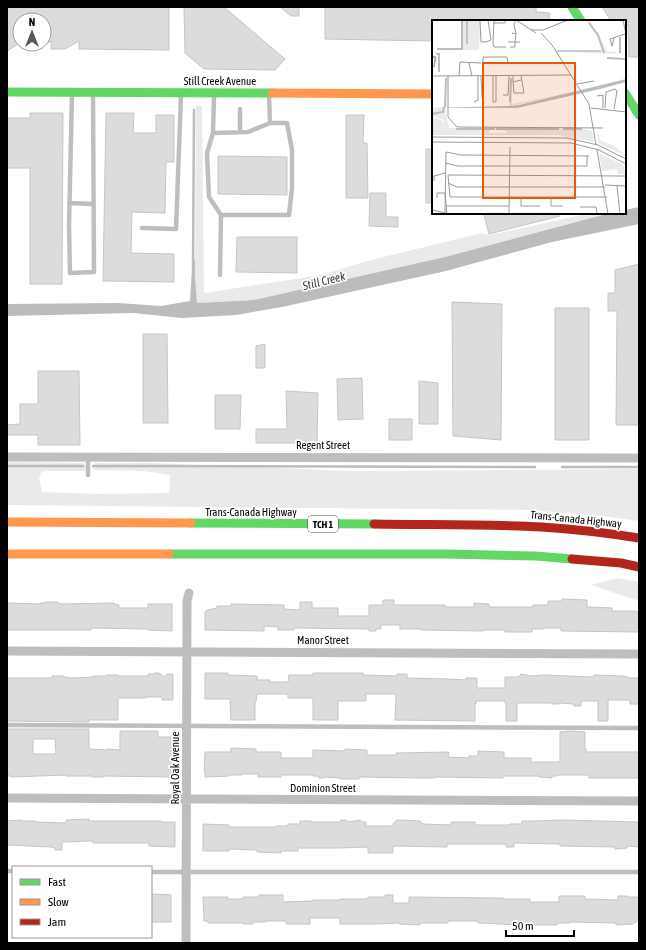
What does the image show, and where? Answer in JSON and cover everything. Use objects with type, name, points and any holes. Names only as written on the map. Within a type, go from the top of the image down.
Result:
[{"type":"main road","points":[[572,7],[580,20]]},
{"type":"main road","name":"Still Creek Avenue","points":[[7,92],[432,94]]},
{"type":"main road","points":[[626,95],[639,115]]},
{"type":"main road","name":"Trans-Canada Highway","points":[[7,522],[491,525],[589,531],[639,538]]},
{"type":"main road","points":[[7,554],[447,554],[535,556],[621,563],[639,567]]},
{"type":"street","name":"Regent Street","points":[[7,457],[639,458]]},
{"type":"street","name":"Royal Oak Avenue","points":[[186,943],[188,726],[187,601],[189,593]]},
{"type":"street","name":"Manor Street","points":[[7,651],[639,654]]},
{"type":"street","name":"Dominion Street","points":[[7,798],[639,801]]},
{"type":"lane","points":[[72,92],[69,203],[70,273],[94,272],[93,92]]},
{"type":"lane","points":[[142,228],[176,229],[181,93]]},
{"type":"lane","points":[[214,93],[213,133],[207,153],[209,197],[221,215],[220,275]]},
{"type":"lane","points":[[269,93],[270,123]]},
{"type":"lane","points":[[240,109],[240,132]]},
{"type":"lane","points":[[213,133],[248,132],[270,123],[287,124],[292,150],[292,188],[289,215],[221,215]]},
{"type":"lane","points":[[69,203],[93,204]]},
{"type":"lane","points":[[88,457],[88,475]]},
{"type":"lane","points":[[7,725],[639,728]]},
{"type":"lane","points":[[152,872],[639,872]]},
{"type":"shaded area","points":[[196,106],[202,106],[204,293],[321,275],[371,260],[482,233],[491,235],[586,214],[608,214],[445,257],[254,300],[197,303],[195,276]]},
{"type":"shaded area","points":[[639,207],[639,224],[552,242],[446,271],[282,307],[236,315],[182,318],[133,313],[7,316],[7,304],[118,303],[161,306],[190,301],[192,268],[195,258],[197,303],[254,300],[445,257],[608,214],[626,214],[626,210]]},
{"type":"shaded area","points":[[7,462],[84,463],[86,467],[85,471],[42,471],[39,478],[42,492],[98,494],[169,493],[170,475],[144,471],[93,470],[95,463],[151,463],[351,471],[639,469],[639,521],[602,516],[527,510],[7,505]]},
{"type":"shaded area","points":[[618,578],[639,582],[639,601],[591,585]]},
{"type":"building","points":[[7,7],[169,7],[169,50],[79,49],[79,41],[65,49],[52,49],[52,12],[12,12],[12,48],[7,51]]},
{"type":"building","points":[[184,7],[224,7],[285,59],[275,70],[204,69],[185,53]]},
{"type":"building","points":[[280,7],[299,7],[299,16],[291,16]]},
{"type":"building","points":[[325,7],[536,7],[536,12],[550,13],[549,20],[432,20],[432,41],[325,39]]},
{"type":"building","points":[[602,7],[639,7],[639,57],[629,57],[628,21],[610,20]]},
{"type":"building","points":[[30,113],[63,113],[62,284],[30,284],[30,168],[7,168],[7,118],[30,118]]},
{"type":"building","points":[[106,113],[134,113],[133,133],[156,133],[156,115],[174,115],[174,162],[166,162],[165,213],[132,212],[131,253],[174,254],[174,282],[103,281]]},
{"type":"building","points":[[346,115],[364,115],[363,143],[367,143],[368,198],[346,198]]},
{"type":"building","points":[[426,149],[432,149],[432,203],[426,203]]},
{"type":"building","points":[[218,156],[287,157],[287,195],[218,194]]},
{"type":"building","points":[[370,193],[386,193],[386,217],[398,217],[398,227],[369,226]]},
{"type":"building","points":[[559,214],[560,216],[489,234],[484,215]]},
{"type":"building","points":[[237,237],[297,237],[297,273],[236,272]]},
{"type":"building","points":[[639,264],[639,425],[616,425],[617,311],[608,311],[608,293],[615,293],[615,270]]},
{"type":"building","points":[[452,302],[502,304],[501,440],[453,436]]},
{"type":"building","points":[[555,308],[589,308],[589,440],[555,440]]},
{"type":"building","points":[[143,334],[167,334],[168,423],[143,423]]},
{"type":"building","points":[[265,344],[265,368],[256,368],[256,346]]},
{"type":"building","points":[[38,371],[79,371],[80,445],[38,445],[38,435],[7,435],[7,425],[20,424],[20,404],[38,404]]},
{"type":"building","points":[[362,378],[363,419],[338,420],[337,379]]},
{"type":"building","points":[[419,381],[438,383],[438,424],[419,424]]},
{"type":"building","points":[[286,391],[318,393],[317,443],[256,443],[256,429],[287,429]]},
{"type":"building","points":[[215,395],[241,395],[240,429],[215,429]]},
{"type":"building","points":[[389,419],[412,419],[412,440],[389,440]]},
{"type":"building","points":[[562,599],[587,600],[587,607],[612,608],[612,611],[638,612],[639,632],[561,631],[561,628],[532,629],[532,632],[505,632],[505,630],[421,630],[400,629],[400,625],[381,625],[381,629],[376,629],[376,631],[369,631],[369,629],[294,628],[294,630],[278,630],[278,627],[264,626],[264,631],[205,630],[205,612],[207,610],[217,608],[217,606],[231,606],[231,604],[284,605],[284,609],[300,610],[300,602],[312,602],[312,608],[338,608],[338,616],[369,616],[369,605],[383,605],[383,600],[394,600],[394,605],[445,605],[445,607],[474,607],[474,603],[489,604],[489,607],[533,607],[533,605],[548,605],[548,601],[562,601]]},
{"type":"building","points":[[45,602],[58,602],[62,604],[114,603],[119,605],[119,608],[148,608],[148,604],[172,604],[172,631],[91,628],[91,630],[7,630],[7,603],[40,604]]},
{"type":"building","points":[[159,673],[164,677],[167,674],[173,674],[173,700],[162,700],[162,697],[118,698],[118,720],[89,720],[89,722],[7,721],[7,678],[52,678],[52,676],[64,676],[71,678],[107,675],[148,676],[148,674]]},
{"type":"building","points":[[205,673],[228,673],[228,675],[257,676],[257,680],[270,680],[270,682],[288,682],[289,675],[313,675],[313,673],[363,673],[363,675],[397,676],[397,674],[407,674],[407,678],[466,680],[466,678],[477,678],[477,688],[505,688],[505,677],[518,677],[521,674],[530,676],[623,676],[628,678],[639,678],[639,704],[630,704],[630,700],[608,700],[608,721],[598,721],[598,701],[581,701],[581,706],[559,703],[517,703],[517,721],[506,721],[505,701],[476,701],[475,721],[395,720],[396,694],[366,694],[366,701],[338,701],[338,720],[313,720],[313,698],[288,698],[288,694],[257,694],[255,702],[255,720],[231,720],[230,699],[205,699]]},
{"type":"building","points":[[7,729],[89,729],[89,749],[107,750],[120,750],[120,731],[158,731],[158,737],[171,737],[172,777],[92,777],[66,775],[7,776]],"holes":[[[33,739],[55,739],[56,754],[33,754]]]},
{"type":"building","points":[[560,732],[585,732],[586,752],[639,752],[639,778],[589,778],[589,775],[557,775],[552,776],[552,778],[539,776],[503,776],[503,778],[359,777],[359,779],[340,779],[325,777],[319,778],[318,776],[313,775],[258,777],[258,774],[205,777],[204,771],[205,752],[231,752],[231,748],[256,749],[256,752],[281,752],[281,758],[313,758],[313,750],[345,751],[345,749],[367,750],[367,755],[449,752],[448,757],[469,758],[469,756],[478,756],[478,751],[504,752],[504,758],[531,758],[531,762],[560,762]]},
{"type":"building","points":[[89,819],[89,821],[175,822],[175,847],[149,846],[149,843],[93,843],[93,841],[62,842],[62,850],[55,850],[55,848],[51,847],[7,845],[7,821],[22,820],[66,823],[66,820]]},
{"type":"building","points":[[341,820],[346,820],[348,822],[360,820],[362,822],[366,822],[366,826],[391,826],[397,820],[420,821],[423,824],[451,825],[451,822],[475,822],[475,825],[510,825],[522,824],[522,821],[560,820],[639,822],[639,847],[627,846],[627,848],[615,849],[615,847],[514,843],[514,847],[506,847],[506,844],[447,844],[447,847],[393,846],[393,853],[368,853],[368,847],[298,848],[298,851],[281,851],[281,853],[229,849],[229,851],[203,851],[203,824],[229,825],[229,827],[276,827],[288,826],[288,824],[300,824],[300,821],[340,822]]},
{"type":"building","points":[[152,894],[171,895],[171,922],[152,922]]},
{"type":"building","points":[[259,895],[283,895],[283,902],[367,899],[368,897],[385,897],[385,895],[393,895],[393,903],[409,903],[409,897],[503,898],[530,899],[530,902],[559,902],[559,896],[585,896],[585,899],[618,900],[618,896],[627,896],[639,897],[639,920],[633,924],[616,925],[616,923],[570,922],[557,923],[557,925],[520,925],[478,923],[477,921],[448,921],[448,923],[420,923],[420,925],[399,923],[340,924],[340,918],[310,918],[310,924],[286,924],[286,921],[265,921],[253,922],[253,924],[243,924],[208,923],[208,921],[204,921],[203,897],[228,897],[228,899],[243,899],[243,897],[259,897]]},
{"type":"waterway","points":[[193,269],[194,110]]},
{"type":"waterway","points":[[7,466],[83,466]]},
{"type":"waterway","points":[[93,466],[535,467]]},
{"type":"waterway","points":[[562,467],[639,467]]},
{"type":"traffic: fast","points":[[572,7],[580,20]]},
{"type":"traffic: fast","points":[[7,92],[272,93]]},
{"type":"traffic: fast","points":[[626,95],[639,115]]},
{"type":"traffic: fast","points":[[191,523],[374,524]]},
{"type":"traffic: fast","points":[[169,554],[447,554],[535,556],[572,559]]},
{"type":"traffic: slow","points":[[272,93],[432,94]]},
{"type":"traffic: slow","points":[[7,522],[191,523]]},
{"type":"traffic: slow","points":[[7,554],[169,554]]},
{"type":"traffic: jam","points":[[374,524],[542,527],[590,531],[639,538]]},
{"type":"traffic: jam","points":[[572,559],[621,563],[639,567]]},
{"type":"water label","name":"Still Creek","points":[[324,281]]}]
